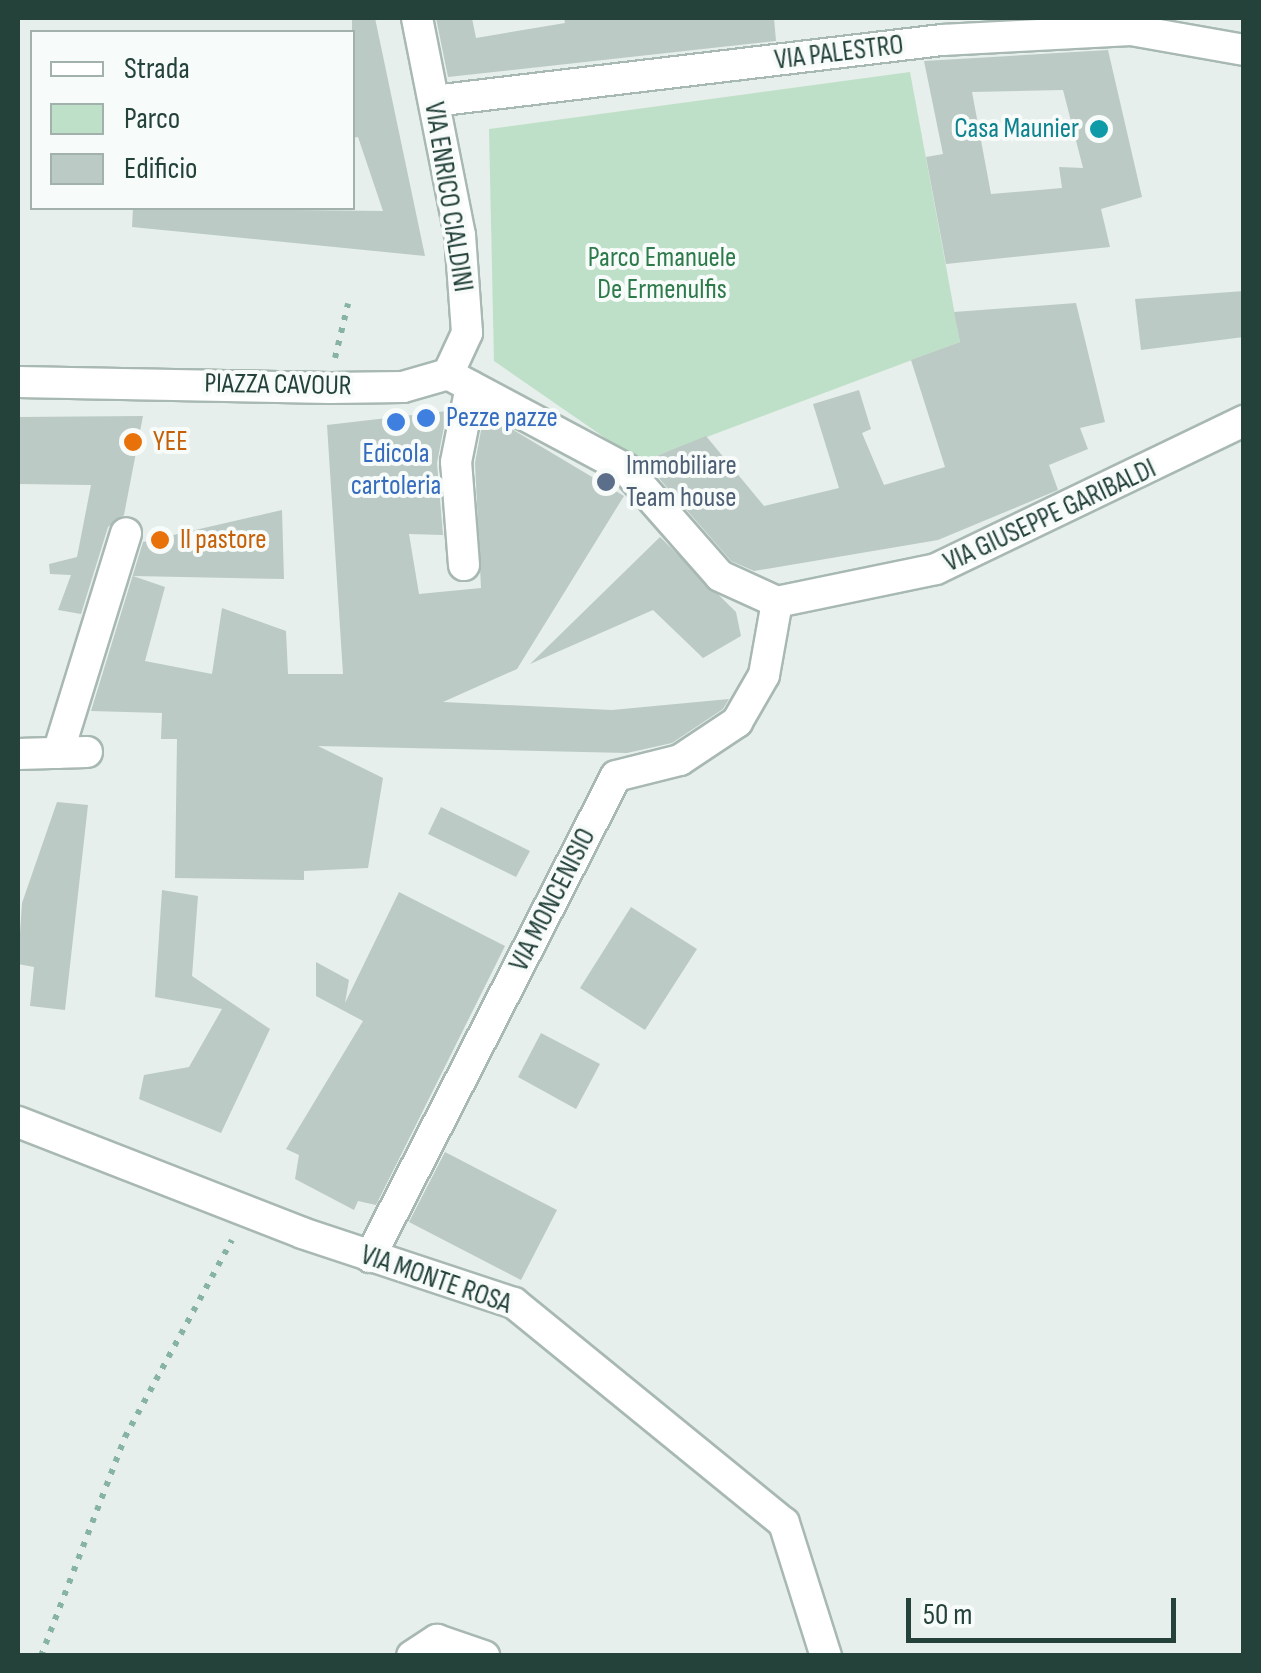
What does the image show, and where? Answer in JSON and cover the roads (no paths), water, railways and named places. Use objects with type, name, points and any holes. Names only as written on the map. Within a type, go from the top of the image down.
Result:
[{"type":"street","name":"VIA ENRICO CIALDINI","points":[[418,18],[460,235],[467,333],[456,462],[464,565]]},
{"type":"street","name":"VIA PALESTRO","points":[[434,100],[942,40],[1130,24],[1244,50]]},
{"type":"street","name":"PIAZZA CAVOUR","points":[[18,382],[106,380],[330,388],[403,387],[460,380]]},
{"type":"street","points":[[460,380],[626,469],[720,576],[777,602]]},
{"type":"street","name":"VIA GIUSEPPE GARIBALDI","points":[[777,602],[936,569],[1244,421]]},
{"type":"street","points":[[18,754],[72,753],[126,533]]},
{"type":"street","name":"VIA MONCENISIO","points":[[370,1257],[616,776],[680,760],[737,722],[764,675],[777,602]]},
{"type":"street","name":"VIA MONTE ROSA","points":[[18,1122],[370,1257],[514,1303],[784,1523],[826,1656]]},
{"type":"street","points":[[412,1656],[437,1640],[484,1656]]},
{"type":"place","name":"Casa Maunier","points":[[1099,129]]},
{"type":"place","name":"Pezze pazze","points":[[426,418]]},
{"type":"place","name":"Edicola cartoleria","points":[[396,422]]},
{"type":"place","name":"YEE","points":[[133,442]]},
{"type":"place","name":"Immobiliare Team house","points":[[606,482]]},
{"type":"place","name":"Il pastore","points":[[160,540]]},
{"type":"park label","name":"Parco Emanuele De Ermenulfis","points":[[662,274]]}]
